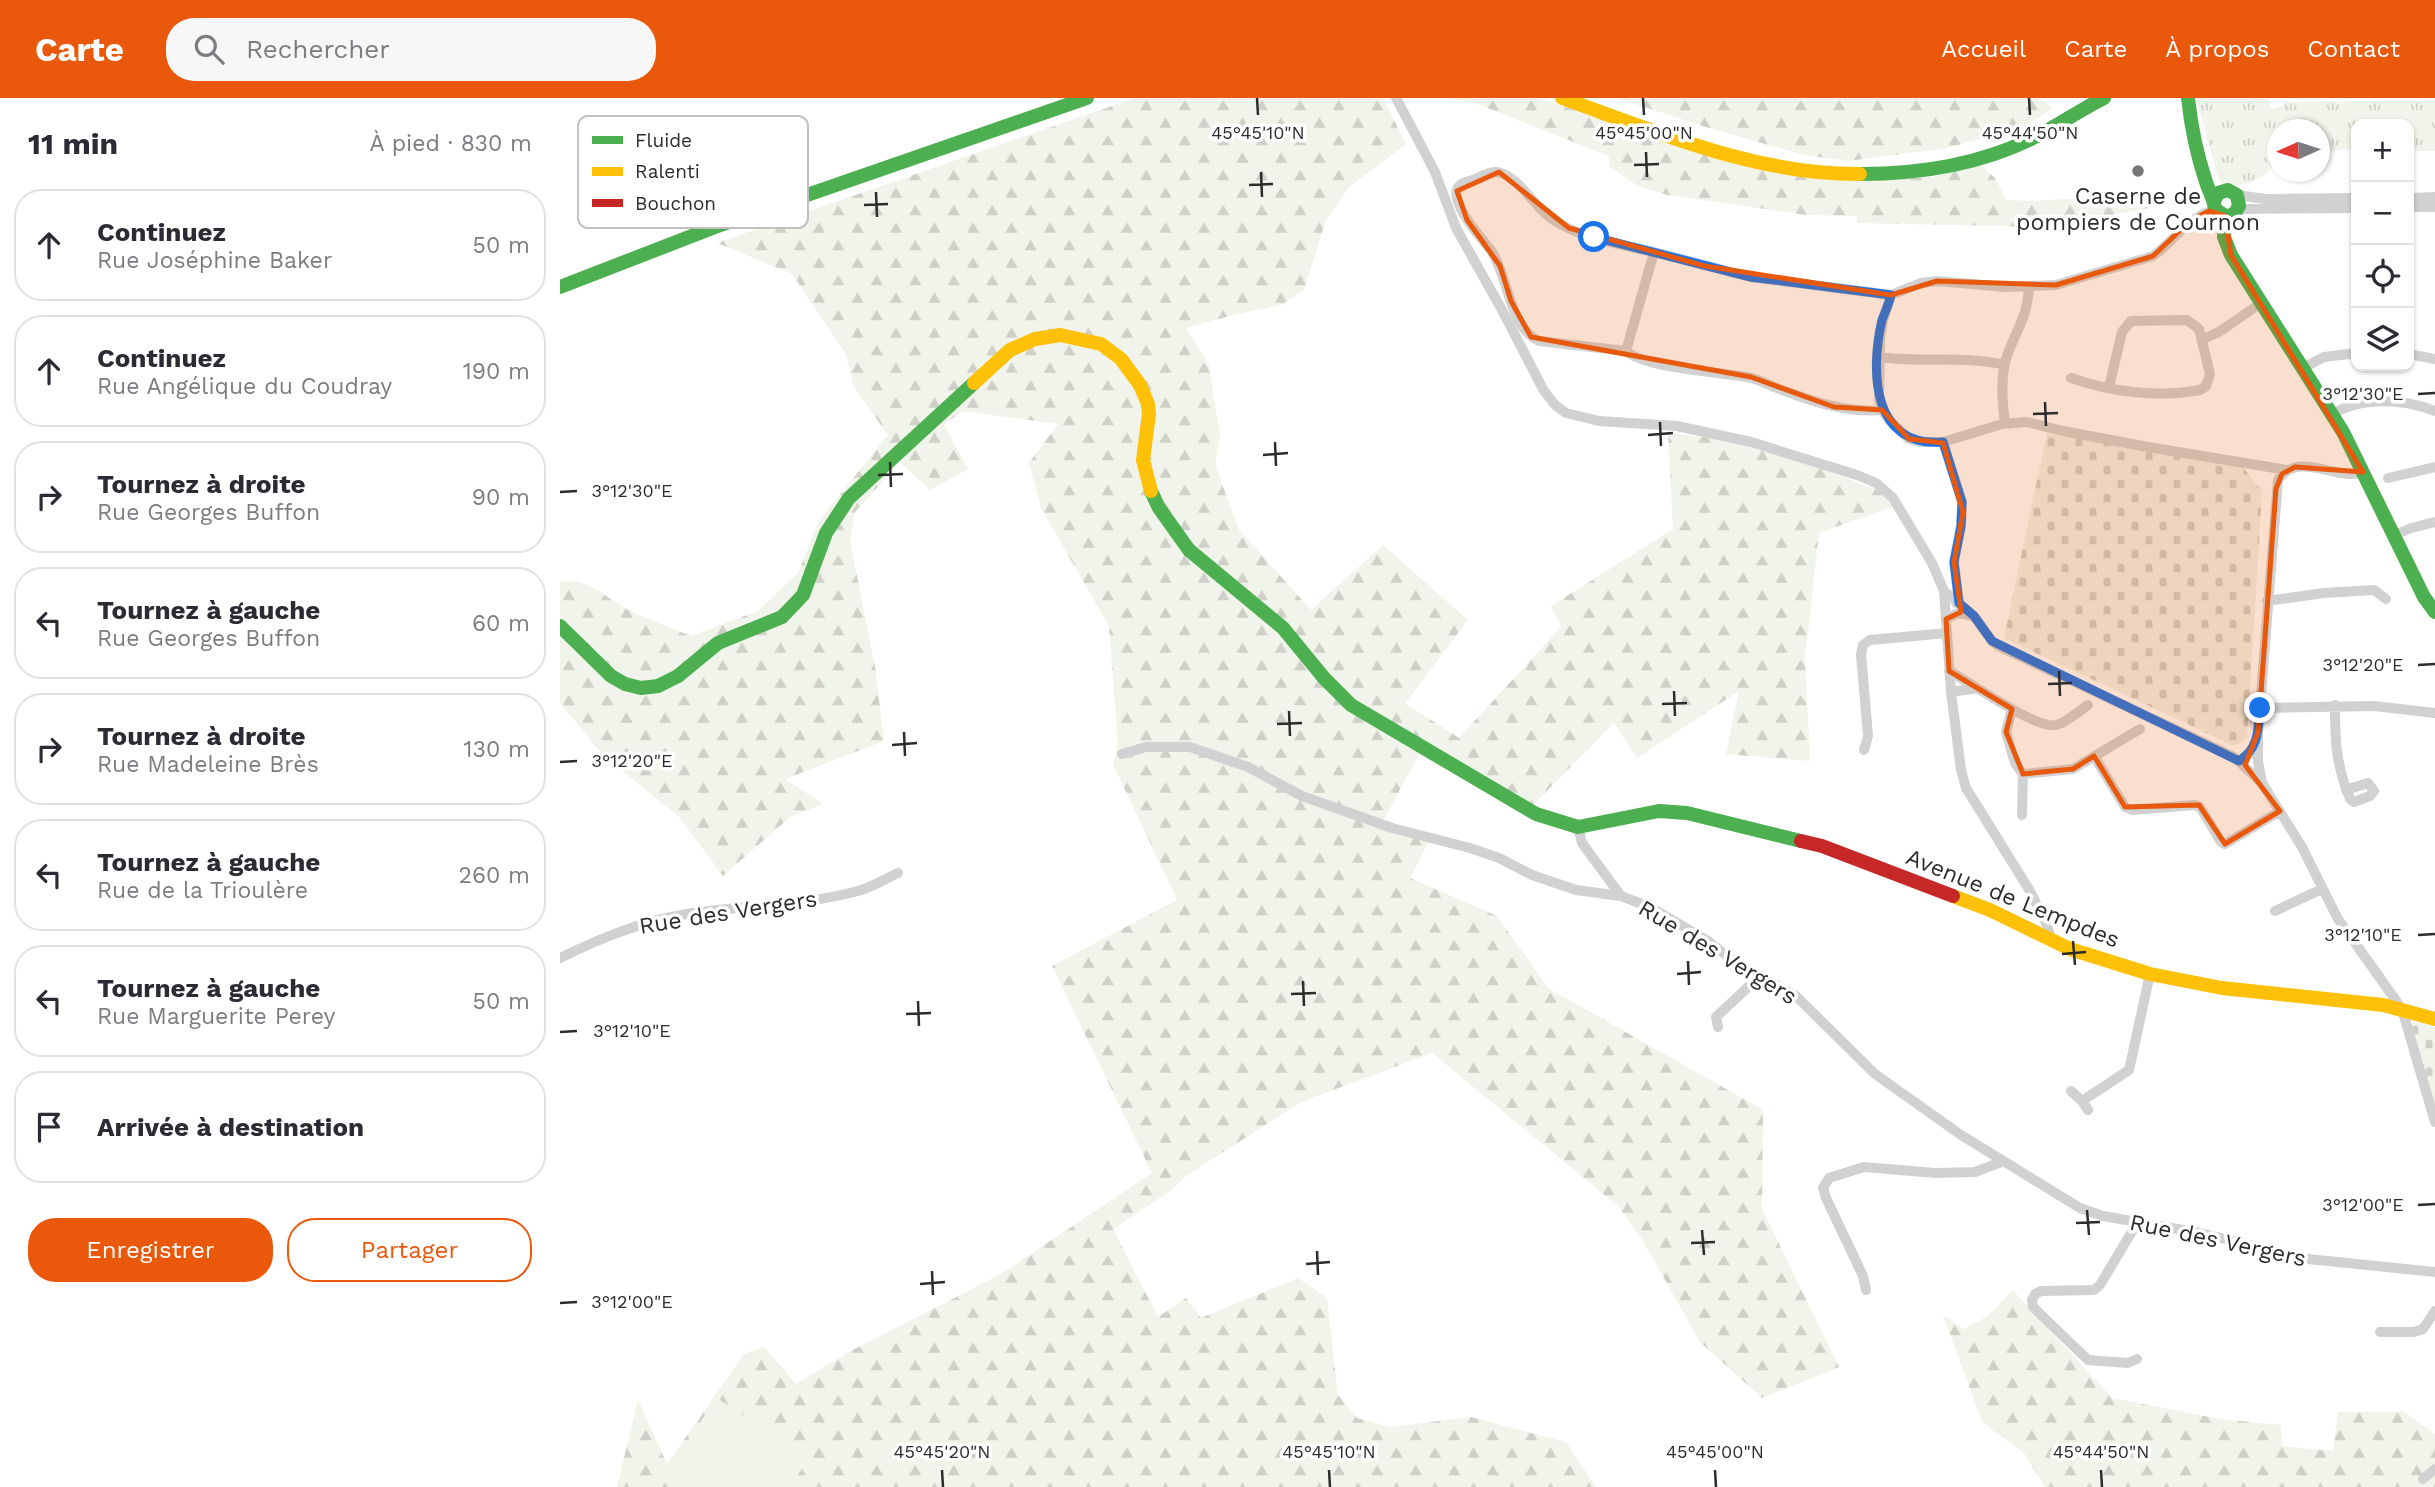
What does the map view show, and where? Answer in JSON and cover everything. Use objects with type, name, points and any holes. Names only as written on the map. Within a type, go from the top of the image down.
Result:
[{"type":"street","points":[[808,195],[1087,98]]},
{"type":"street","points":[[1396,98],[1434,172],[1456,228],[1503,310],[1544,391],[1555,405],[1566,413],[1599,421],[1677,426],[1751,442],[1867,479],[1886,491],[1901,509],[1932,563],[1944,591],[1951,692],[1961,770],[1966,788],[2030,891],[2047,925],[2049,932],[2046,938]]},
{"type":"street","points":[[1562,98],[1742,159],[1788,169],[1860,175],[1928,170],[1981,158],[2038,136],[2076,116],[2092,102],[2104,98]]},
{"type":"street","points":[[2181,98],[2191,123],[2206,184],[2219,204],[2233,215],[2238,202]]},
{"type":"street","points":[[2188,98],[2191,123]]},
{"type":"street","points":[[1882,410],[1834,407],[1751,377],[1655,363],[1633,357],[1626,351],[1539,341],[1531,337],[1524,330],[1511,301],[1500,265],[1467,220],[1456,198],[1460,185],[1492,172],[1499,172],[1516,182],[1535,205],[1569,228],[1750,277],[1891,295],[1921,283],[1937,281],[2006,288],[2056,285],[2153,256],[2191,219],[2219,204],[2228,190],[2238,202],[2351,208]]},
{"type":"street","points":[[2414,198],[2435,197]]},
{"type":"street","points":[[2238,202],[2351,198]]},
{"type":"street","points":[[2219,204],[2227,246],[2333,414],[2424,597],[2435,612]]},
{"type":"street","points":[[2414,207],[2435,207]]},
{"type":"street","points":[[560,288],[712,228]]},
{"type":"street","points":[[1626,351],[1654,252]]},
{"type":"street","points":[[2005,423],[2002,390],[2005,365],[2027,311],[2029,287]]},
{"type":"street","points":[[1891,295],[1882,320],[1878,357],[1879,399],[1882,410],[1909,439],[1943,442],[2005,423],[2027,422],[2148,447],[2287,470]]},
{"type":"street","points":[[2203,339],[2219,332],[2261,303]]},
{"type":"street","points":[[2071,378],[2092,385],[2148,393],[2200,390],[2206,386],[2210,374],[2199,329],[2187,320],[2131,321],[2122,331],[2109,387]]},
{"type":"street","points":[[560,626],[606,674],[632,686],[648,687],[675,677],[724,639],[763,627],[778,619],[792,609],[806,590],[827,531],[849,498],[1010,351],[1035,339],[1070,336],[1101,344],[1121,359],[1140,385],[1149,414],[1143,460],[1147,481],[1170,526],[1202,562],[1283,628],[1350,705],[1536,814],[1578,827],[1581,843],[1621,896]]},
{"type":"street","points":[[2303,368],[2324,357],[2351,354]]},
{"type":"street","points":[[2414,355],[2435,359]]},
{"type":"street","points":[[1878,357],[1922,361],[1974,359],[2005,365]]},
{"type":"street","points":[[2333,414],[2349,406],[2388,401],[2435,411]]},
{"type":"street","points":[[1943,442],[1962,502],[1961,526],[1954,562],[1959,603]]},
{"type":"street","points":[[2262,783],[2258,761],[2258,733],[2278,480],[2287,470],[2295,467],[2354,474],[2363,472]]},
{"type":"street","points":[[2388,478],[2435,467]]},
{"type":"street","points":[[2395,535],[2435,522]]},
{"type":"street","points":[[2267,601],[2324,593],[2374,590],[2386,599]]},
{"type":"street","points":[[1944,591],[1974,616],[1998,646],[2239,761],[2250,770],[2262,783],[2302,847],[2349,937],[2402,1009],[2435,1122]]},
{"type":"street","points":[[1945,604],[1959,603]]},
{"type":"street","points":[[1946,620],[1958,613],[1974,616]]},
{"type":"street","points":[[1864,750],[1868,736],[1861,653],[1863,645],[1870,640],[1947,633]]},
{"type":"street","points":[[1949,671],[2012,709],[2047,725],[2056,725],[2088,705]]},
{"type":"street","points":[[1951,692],[1977,688]]},
{"type":"street","points":[[2260,708],[2336,705],[2394,707],[2435,713]]},
{"type":"street","points":[[2336,705],[2335,749],[2346,790]]},
{"type":"street","points":[[2012,709],[2006,732],[2015,763],[2023,774],[2022,815]]},
{"type":"street","points":[[2023,774],[2073,769],[2140,729]]},
{"type":"street","points":[[2239,761],[2250,754],[2258,733]]},
{"type":"street","name":"Rue des Vergers","points":[[1122,754],[1146,747],[1190,747],[1248,767],[1303,796],[1392,828],[1470,848],[1499,858],[1532,875],[1576,890],[1621,896],[1652,908],[1703,938],[1731,959],[1797,996],[1875,1074],[1961,1135],[2080,1208],[2103,1216],[2200,1233],[2308,1259],[2435,1272]]},
{"type":"street","points":[[2094,756],[2125,807],[2132,810],[2195,805],[2200,807],[2221,842],[2225,844],[2280,811]]},
{"type":"street","points":[[2250,770],[2258,761]]},
{"type":"street","name":"Avenue de Lempdes","points":[[1578,827],[1659,811],[1687,813],[1822,846],[1944,891],[2096,959],[2150,974],[2222,988],[2383,1005],[2435,1019]]},
{"type":"street","name":"Rue des Vergers","points":[[560,957],[598,939],[642,924],[686,914],[803,901],[859,891],[898,873]]},
{"type":"street","points":[[2275,911],[2322,889]]},
{"type":"street","points":[[2071,1091],[2085,1106],[2129,1070],[2150,974]]},
{"type":"street","points":[[1718,1027],[1716,1017],[1761,975]]},
{"type":"street","points":[[2383,1005],[2387,994],[2386,985]]},
{"type":"street","points":[[1866,1290],[1863,1276],[1826,1198],[1823,1188],[1829,1178],[1864,1167],[1935,1173],[1975,1172],[2004,1161]]},
{"type":"street","points":[[2137,1223],[2100,1285],[2094,1290],[2041,1291],[2035,1294],[2032,1300],[2033,1307],[2088,1360],[2129,1363],[2137,1359]]},
{"type":"street","points":[[2380,1332],[2414,1332],[2423,1329],[2435,1311]]},
{"type":"street","points":[[2423,1479],[2435,1469]]},
{"type":"highlighted area","points":[[1499,172],[1569,228],[1705,266],[1891,295],[1937,281],[2056,285],[2153,256],[2191,220],[2209,211],[2225,216],[2231,255],[2363,472],[2295,467],[2282,474],[2276,489],[2258,733],[2245,765],[2280,811],[2225,844],[2199,805],[2125,807],[2094,756],[2073,769],[2023,774],[2006,732],[2012,709],[1949,671],[1946,619],[1961,612],[1954,562],[1963,512],[1943,443],[1909,439],[1882,410],[1834,407],[1751,377],[1531,337],[1511,301],[1500,266],[1467,220],[1457,191]]},
{"type":"green space","points":[[1135,98],[1383,98],[1406,144],[1350,186],[1326,220],[1304,290],[1281,305],[1186,328],[1209,365],[1220,436],[1215,465],[1239,530],[1311,610],[1383,545],[1468,620],[1405,703],[1459,738],[1561,627],[1551,606],[1673,529],[1668,433],[1721,439],[1813,465],[1884,493],[1892,507],[1819,533],[1805,658],[1810,761],[1726,754],[1739,691],[1637,758],[1614,723],[1524,814],[1419,754],[1383,821],[1432,835],[1410,878],[1497,916],[1548,988],[1763,1110],[1762,1209],[1839,1367],[1762,1398],[1700,1342],[1643,1241],[1618,1206],[1432,1053],[1301,1102],[1186,1176],[1173,1189],[1113,1229],[1158,1317],[1186,1298],[1201,1318],[1298,1278],[1327,1298],[1338,1395],[1357,1418],[1390,1427],[1471,1417],[1566,1442],[1596,1487],[617,1487],[638,1400],[667,1464],[744,1354],[764,1347],[796,1384],[847,1353],[1001,1274],[1152,1173],[1052,966],[1177,900],[1113,764],[1118,744],[1109,626],[1041,508],[1029,463],[1058,424],[962,411],[944,425],[968,469],[930,490],[900,462],[855,512],[850,541],[875,666],[884,741],[785,779],[823,804],[790,817],[723,876],[679,817],[603,755],[560,703],[560,582],[588,585],[633,612],[691,636],[758,611],[798,573],[818,522],[888,435],[853,385],[846,354],[792,274],[717,243],[760,228],[808,228],[808,211]]},
{"type":"green space","points":[[1444,98],[1538,98],[1754,169],[1810,178],[1835,181],[1932,177],[1981,165],[1995,178],[2006,200],[2118,196],[2163,199],[2160,206],[2046,227],[1857,223],[1857,216],[1806,215],[1667,195],[1638,186],[1609,166],[1609,156],[1475,103]]},
{"type":"green space","points":[[1617,98],[2038,98],[2053,108],[2026,126],[1947,148],[1848,161],[1804,155]]},
{"type":"green space","points":[[2196,98],[2268,98],[2271,109],[2282,106],[2285,102],[2435,100],[2435,151],[2415,151],[2414,119],[2351,119],[2351,149],[2330,151],[2330,119],[2267,119],[2267,171],[2252,182],[2239,185],[2222,184]]},
{"type":"green space","points":[[2047,433],[2241,465],[2262,491],[2247,738],[2234,746],[2004,638]]},
{"type":"green space","points":[[2414,1022],[2435,1026],[2435,1107],[2409,1025]]},
{"type":"green space","points":[[2013,1290],[2112,1398],[2220,1419],[2281,1425],[2282,1446],[2333,1451],[2338,1412],[2404,1412],[2435,1434],[2435,1487],[2045,1487],[2024,1453],[1982,1422],[1943,1315],[1964,1329],[1988,1316]]},
{"type":"green space","points":[[717,1398],[809,1459],[789,1487],[672,1487],[662,1478]]},
{"type":"traffic: fast","points":[[808,195],[1087,98]]},
{"type":"traffic: fast","points":[[1860,174],[1925,170],[1989,156],[2039,135],[2104,98]]},
{"type":"traffic: fast","points":[[2188,98],[2197,151],[2215,209],[2227,217],[2235,213],[2239,206],[2237,195],[2228,190],[2218,193],[2214,201]]},
{"type":"traffic: fast","points":[[2225,216],[2224,237],[2231,255],[2343,432],[2424,597],[2435,612]]},
{"type":"traffic: fast","points":[[560,287],[712,228]]},
{"type":"traffic: fast","points":[[560,626],[611,676],[625,684],[641,688],[658,686],[678,676],[718,643],[782,617],[803,595],[826,533],[849,498],[974,383]]},
{"type":"traffic: fast","points":[[1151,491],[1159,508],[1189,550],[1283,628],[1324,678],[1351,705],[1536,814],[1578,827],[1659,811],[1687,813],[1801,841]]},
{"type":"traffic: slow","points":[[1562,98],[1671,137],[1745,159],[1783,167],[1860,174]]},
{"type":"traffic: slow","points":[[974,383],[1010,350],[1035,339],[1060,335],[1101,344],[1121,359],[1140,385],[1148,404],[1143,460],[1151,491]]},
{"type":"traffic: slow","points":[[1953,896],[1990,910],[2070,949],[2150,974],[2222,988],[2383,1005],[2435,1019]]},
{"type":"traffic: jam","points":[[1801,841],[1822,846],[1953,896]]},
{"type":"place","name":"Caserne de pompiers de Cournon","points":[[2138,171]]},
{"type":"route","points":[[1594,237],[1750,277],[1891,295],[1882,320],[1878,357],[1879,399],[1882,410],[1909,439],[1943,442],[1960,493],[1963,512],[1954,562],[1959,603],[1974,616],[1992,641],[2239,761],[2251,753],[2258,733],[2260,708]]}]
